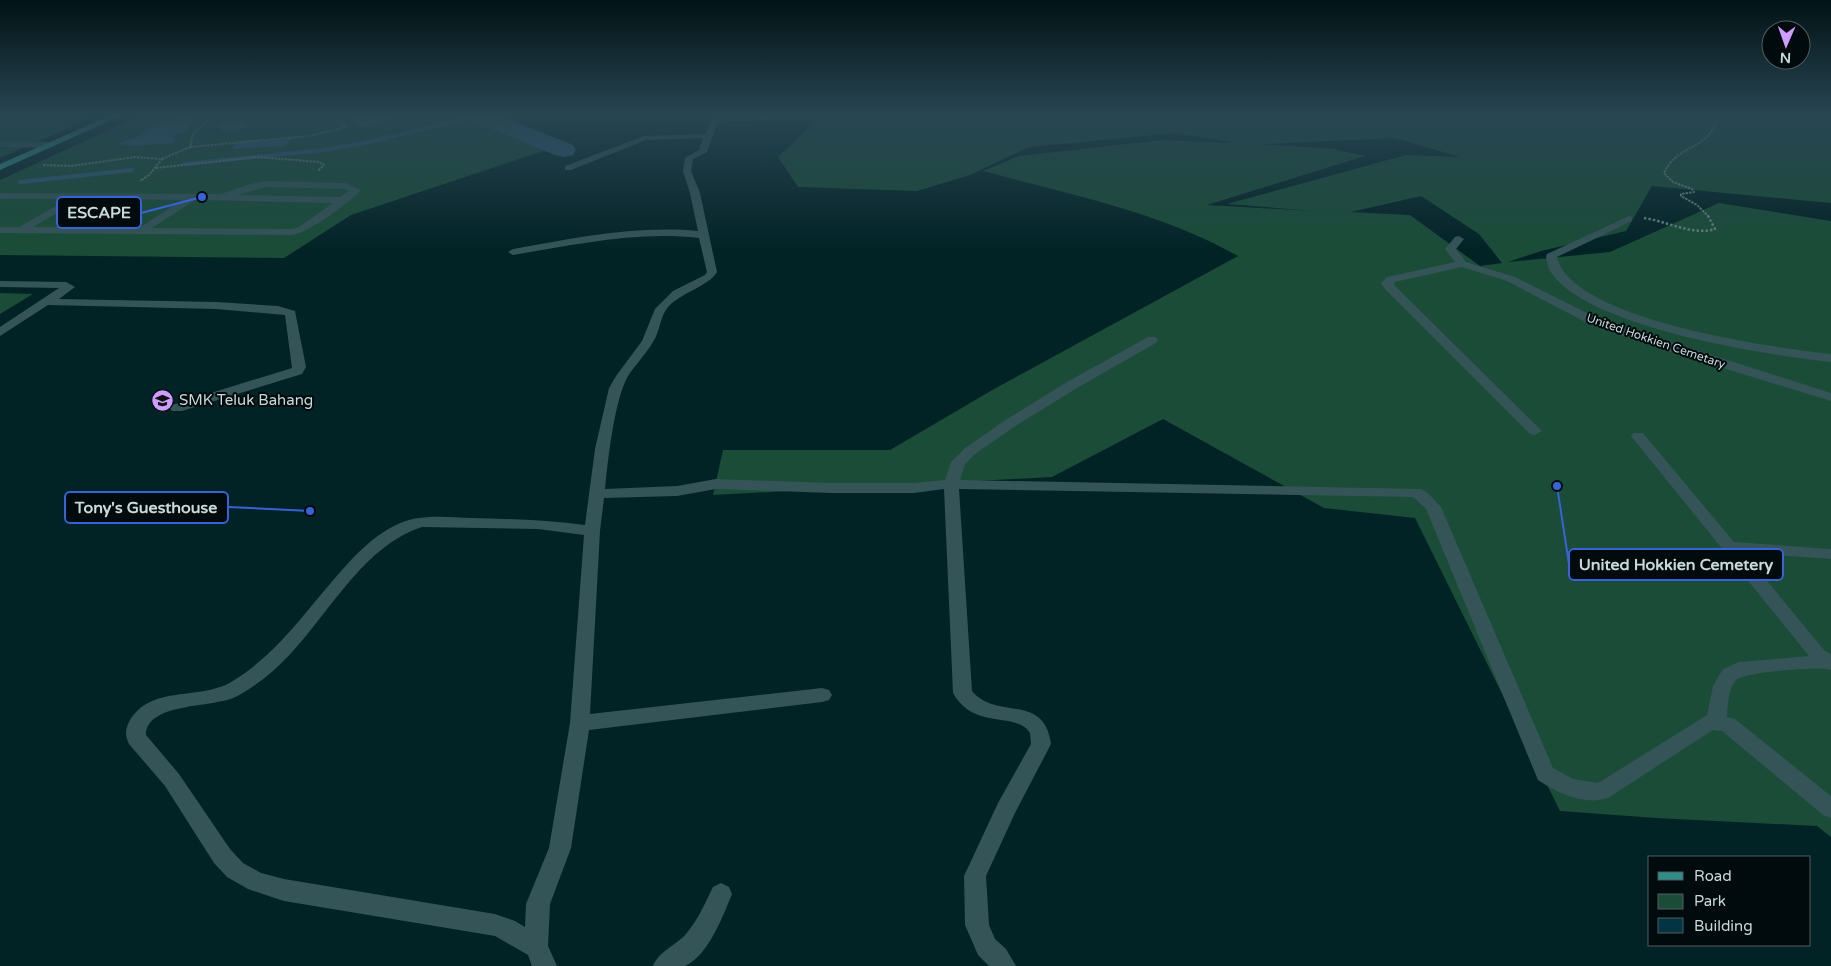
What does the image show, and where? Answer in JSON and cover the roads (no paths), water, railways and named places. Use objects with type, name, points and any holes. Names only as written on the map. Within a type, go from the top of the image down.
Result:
[{"type":"main road","points":[[0,167],[18,159]]},
{"type":"street","points":[[568,168],[591,159]]},
{"type":"street","points":[[540,957],[538,904],[560,848],[580,723],[592,531],[602,449],[616,388],[622,376],[644,350],[664,304],[677,293],[712,274],[687,165],[690,159]]},
{"type":"street","points":[[0,230],[297,231],[303,229],[356,190],[346,186],[259,185],[222,197]]},
{"type":"street","points":[[0,196],[222,197],[344,200]]},
{"type":"street","points":[[22,230],[78,197]]},
{"type":"street","points":[[58,230],[112,197]]},
{"type":"street","points":[[141,231],[192,197]]},
{"type":"street","name":"United Hokkien Cemetary","points":[[1629,219],[1551,256],[1554,269],[1575,289],[1590,298],[1646,321],[1755,349],[1831,358]]},
{"type":"street","points":[[513,252],[635,233],[680,231],[704,235]]},
{"type":"street","points":[[1459,239],[1450,249],[1462,264],[1391,278],[1387,283],[1534,431]]},
{"type":"street","name":"United Hokkien Cemetary","points":[[1462,264],[1511,279],[1595,322],[1670,348],[1831,397]]},
{"type":"street","points":[[0,284],[68,286],[68,289],[0,332]]},
{"type":"street","points":[[47,302],[279,309],[290,313],[300,367],[297,371],[177,408]]},
{"type":"street","points":[[1004,966],[986,947],[977,925],[975,876],[1006,809],[1041,744],[1042,734],[1031,720],[978,707],[964,693],[951,484],[958,462],[970,451],[1012,422],[1072,385],[1152,340]]},
{"type":"street","points":[[1638,436],[1819,656],[1829,663]]},
{"type":"street","points":[[597,494],[676,491],[716,484],[831,488],[914,488],[951,484],[1416,492],[1423,496],[1433,507],[1545,774],[1571,789],[1601,792],[1709,722],[1716,722],[1728,725],[1831,809]]},
{"type":"street","points":[[540,957],[507,929],[495,925],[284,890],[256,882],[236,870],[222,856],[172,780],[136,738],[135,732],[136,727],[148,712],[159,705],[225,694],[261,672],[292,643],[358,562],[384,540],[408,525],[421,522],[538,524],[592,531]]},
{"type":"street","points":[[1730,547],[1831,554]]},
{"type":"street","points":[[1716,722],[1722,686],[1730,674],[1740,669],[1780,664],[1829,663]]},
{"type":"street","points":[[580,723],[822,694]]},
{"type":"street","points":[[665,966],[694,943],[709,921],[721,894]]},
{"type":"waterway","points":[[184,164],[233,159]]},
{"type":"waterway","points":[[20,182],[132,170]]},
{"type":"place","name":"ESCAPE","points":[[202,197]]},
{"type":"place","name":"SMK Teluk Bahang","points":[[163,400]]},
{"type":"place","name":"United Hokkien Cemetery","points":[[1557,486]]},
{"type":"place","name":"Tony's Guesthouse","points":[[310,511]]}]
